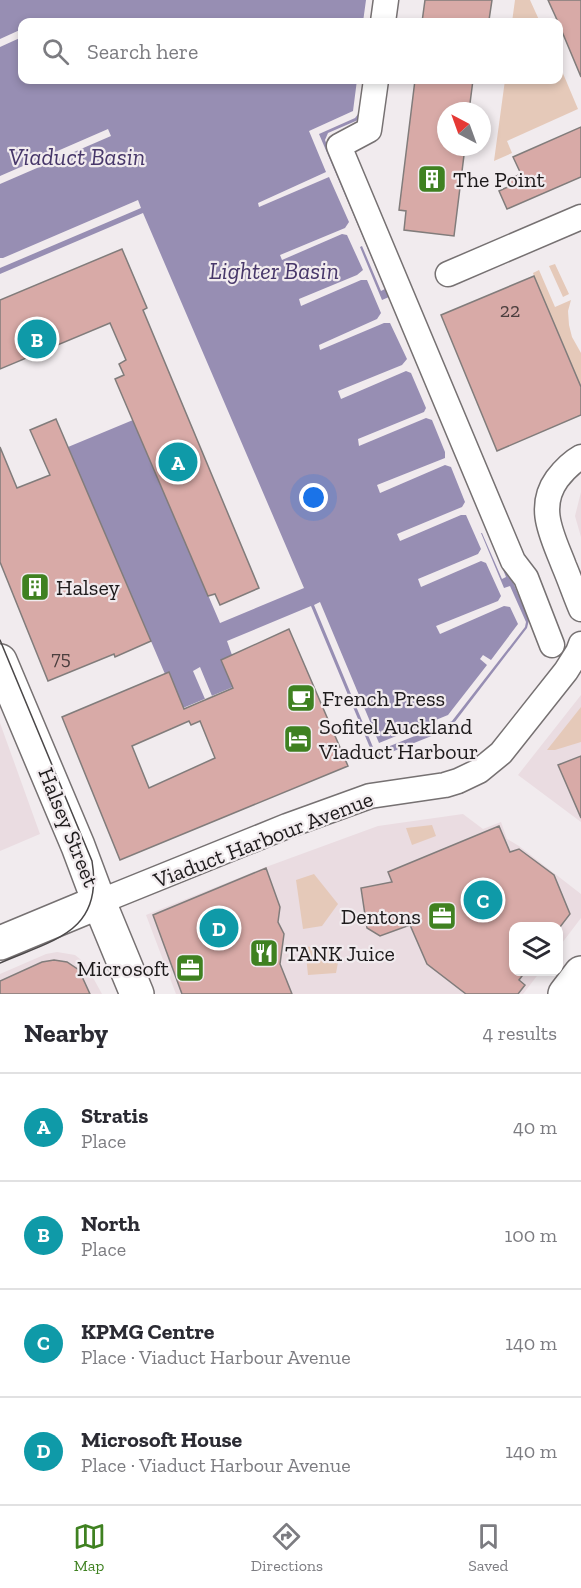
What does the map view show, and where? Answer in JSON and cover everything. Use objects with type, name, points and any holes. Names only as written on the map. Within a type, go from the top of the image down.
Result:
[{"type":"main road","name":"Halsey Street","points":[[0,660],[137,994]]},
{"type":"main road","points":[[0,943],[99,902]]},
{"type":"main road","points":[[565,994],[581,973]]},
{"type":"street","points":[[384,18],[386,0]]},
{"type":"street","points":[[375,84],[369,130],[339,146],[513,561],[526,578],[552,645]]},
{"type":"street","points":[[448,274],[581,217]]},
{"type":"street","points":[[581,457],[562,472],[554,484],[546,512],[551,534],[581,609]]},
{"type":"street","name":"Viaduct Harbour Avenue","points":[[99,902],[287,826],[370,796],[445,785],[469,776],[501,753],[566,671],[581,644]]},
{"type":"shaded area","points":[[515,0],[530,0],[538,18],[513,18]]},
{"type":"shaded area","points":[[563,73],[578,109],[507,141],[512,153],[494,161],[504,84],[563,84]]},
{"type":"shaded area","points":[[555,264],[569,294],[563,297],[549,266]]},
{"type":"shaded area","points":[[539,270],[555,307],[571,300],[568,311],[569,325],[572,337],[581,353],[581,387],[534,276],[533,273]]},
{"type":"shaded area","points":[[581,492],[581,537],[575,516]]},
{"type":"shaded area","points":[[581,695],[581,822],[518,775]]},
{"type":"shaded area","points":[[581,707],[581,742],[555,750],[547,750]]},
{"type":"shaded area","points":[[0,723],[40,834],[0,851]]},
{"type":"shaded area","points":[[463,814],[483,829],[501,822],[507,839],[581,894],[581,918],[563,942],[563,922],[509,922],[509,976],[537,976],[523,994],[176,994],[146,915],[266,867],[378,826]]},
{"type":"shaded area","points":[[432,825],[436,836],[412,845],[406,828]]},
{"type":"shaded area","points":[[314,874],[338,904],[322,926],[303,929],[296,880]]},
{"type":"shaded area","points":[[305,946],[340,952],[336,973],[308,975]]},
{"type":"shaded area","points":[[57,952],[75,955],[85,963],[102,994],[0,994],[0,974],[46,954]]},
{"type":"water","name":"Lighter Basin","points":[[0,0],[376,0],[374,18],[18,18],[18,84],[366,84],[362,114],[358,120],[328,133],[325,140],[529,620],[527,628],[454,723],[444,731],[379,757],[373,755],[311,606],[227,641],[232,655],[233,687],[183,708],[169,672],[165,674],[68,447],[133,420],[220,623],[304,588],[143,213],[0,274]]},
{"type":"pier","points":[[366,0],[373,0],[371,18],[364,18]]},
{"type":"pier","points":[[18,31],[18,39],[0,47],[0,39]]},
{"type":"pier","name":"Lighter Basin","points":[[356,84],[363,84],[359,113],[355,118],[319,134],[385,289],[381,291],[362,246],[360,247],[382,300],[389,297],[487,530],[506,577],[502,579],[481,533],[504,588],[510,586],[526,622],[525,627],[452,721],[375,752],[314,605],[320,602],[379,743],[448,715],[487,665],[480,659],[483,655],[491,660],[518,624],[510,607],[504,606],[440,634],[436,626],[498,601],[501,596],[486,563],[481,561],[421,587],[418,579],[478,554],[481,549],[466,515],[461,515],[400,541],[397,534],[462,507],[465,502],[451,467],[445,465],[380,493],[377,485],[445,458],[445,452],[432,420],[426,418],[359,446],[358,439],[424,412],[426,408],[411,373],[406,371],[341,399],[338,391],[402,365],[407,359],[390,323],[384,323],[320,350],[319,345],[377,319],[381,313],[367,280],[361,280],[301,306],[299,299],[357,275],[363,270],[347,235],[342,234],[282,260],[280,255],[345,228],[349,222],[329,177],[259,207],[258,203],[326,172],[309,131],[353,111]]},
{"type":"pier","points":[[108,129],[111,136],[0,184],[0,176]]},
{"type":"pier","points":[[138,200],[141,208],[0,268],[0,258]]},
{"type":"pier","points":[[200,667],[212,696],[205,699],[193,671]]},
{"type":"building","points":[[425,0],[492,0],[489,18],[423,18]]},
{"type":"building","points":[[548,0],[581,0],[581,77],[563,34],[563,18],[556,18]]},
{"type":"building","name":"The Point","points":[[415,84],[472,84],[470,102],[437,102],[437,156],[464,156],[454,236],[404,230],[406,211],[399,210]]},
{"type":"building","points":[[581,127],[581,177],[507,209],[499,191],[510,186],[507,180],[521,174],[513,157]]},
{"type":"building","points":[[122,249],[147,308],[143,310],[259,588],[220,605],[215,594],[208,596],[115,379],[124,375],[119,364],[126,360],[110,323],[0,369],[0,300]]},
{"type":"building","points":[[534,276],[581,387],[581,415],[497,451],[441,315]]},
{"type":"building","points":[[56,419],[151,641],[115,657],[114,654],[48,681],[0,562],[0,447],[17,488],[50,475],[30,430]]},
{"type":"building","name":"Sofitel Auckland Viaduct Harbour","points":[[289,629],[348,766],[120,860],[62,717],[169,672],[184,709],[233,688],[221,660]],"holes":[[[189,721],[191,725],[200,721],[215,758],[149,788],[132,746]]]},
{"type":"building","points":[[581,756],[581,818],[558,765]]},
{"type":"building","points":[[499,826],[510,852],[519,849],[554,875],[570,914],[563,923],[509,922],[509,976],[522,976],[519,980],[525,985],[518,994],[466,994],[427,964],[410,925],[380,936],[367,928],[361,888],[392,882],[388,872]]},
{"type":"building","points":[[266,868],[280,907],[278,922],[284,934],[280,964],[292,994],[182,994],[153,915]]},
{"type":"building","points":[[54,960],[67,962],[79,970],[90,994],[0,994],[0,981],[42,962]]},
{"type":"tram line","points":[[0,640],[92,861],[94,885],[90,904],[82,919],[70,930],[55,940],[0,963]]},
{"type":"place","name":"The Point","points":[[432,179]]},
{"type":"place","name":"North","points":[[37,339]]},
{"type":"place","name":"Stratis","points":[[178,462]]},
{"type":"place","name":"Halsey","points":[[35,587]]},
{"type":"place","name":"French Press","points":[[301,698]]},
{"type":"place","name":"Sofitel Auckland Viaduct Harbour","points":[[298,739]]},
{"type":"place","name":"KPMG Centre","points":[[483,900]]},
{"type":"place","name":"Dentons","points":[[442,916]]},
{"type":"place","name":"Microsoft House","points":[[219,928]]},
{"type":"place","name":"TANK Juice","points":[[264,953]]},
{"type":"place","name":"Microsoft","points":[[190,968]]},
{"type":"water label","name":"Viaduct Basin","points":[[77,157]]}]
